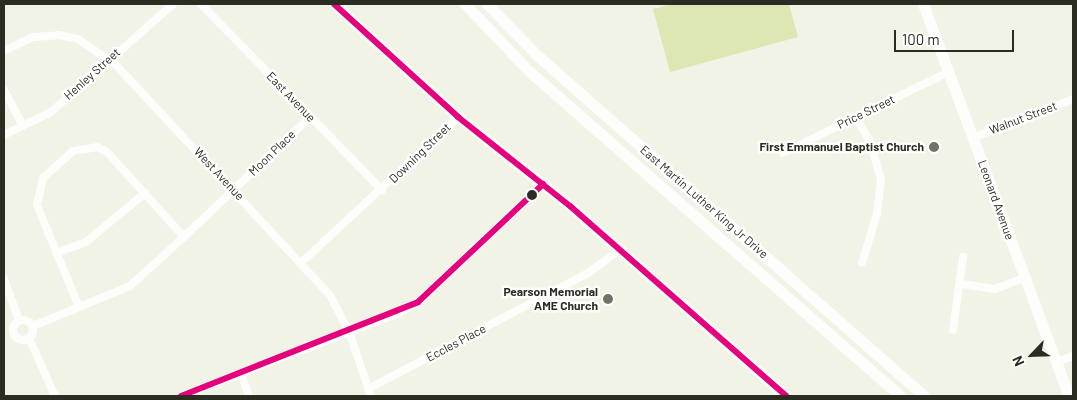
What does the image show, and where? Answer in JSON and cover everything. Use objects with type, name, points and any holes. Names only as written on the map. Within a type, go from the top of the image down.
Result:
[{"type":"main road","points":[[334,4],[458,117],[543,184],[786,396]]},
{"type":"main road","name":"East Martin Luther King Jr Drive","points":[[465,4],[529,71],[900,396]]},
{"type":"main road","name":"East Martin Luther King Jr Drive","points":[[487,4],[538,56],[924,396]]},
{"type":"main road","name":"Leonard Avenue","points":[[923,4],[1069,396]]},
{"type":"street","name":"Henley Street","points":[[4,136],[50,112],[173,4]]},
{"type":"street","name":"East Avenue","points":[[201,4],[382,190]]},
{"type":"street","name":"West Avenue","points":[[4,50],[33,38],[59,35],[78,39],[132,81],[302,262],[330,295],[349,332],[369,393]]},
{"type":"street","name":"Price Street","points":[[784,153],[948,72]]},
{"type":"street","points":[[4,90],[23,126]]},
{"type":"street","name":"Walnut Street","points":[[972,138],[1073,99]]},
{"type":"street","name":"Moon Place","points":[[33,326],[130,286],[310,117]]},
{"type":"street","name":"Downing Street","points":[[302,262],[382,190],[458,117]]},
{"type":"street","points":[[856,118],[870,141],[880,180],[877,214],[862,263]]},
{"type":"street","points":[[79,307],[37,205],[43,178],[73,151],[97,147],[107,152],[184,237]]},
{"type":"street","points":[[182,396],[349,332],[418,302],[543,184]]},
{"type":"street","points":[[56,253],[86,242],[145,193]]},
{"type":"street","name":"Eccles Place","points":[[369,393],[588,273],[620,250]]},
{"type":"street","points":[[953,330],[962,284],[963,257]]},
{"type":"street","points":[[962,284],[995,289],[1024,278]]},
{"type":"street","points":[[4,279],[20,320],[33,326],[29,338],[55,396]]},
{"type":"street","points":[[4,337],[13,333],[20,320]]},
{"type":"street","points":[[13,333],[22,340],[29,338]]},
{"type":"street","points":[[1056,362],[1073,356]]},
{"type":"street","points":[[241,373],[249,396]]},
{"type":"green space","points":[[672,4],[789,4],[798,37],[670,72],[653,9]]},
{"type":"transit line","points":[[334,4],[458,117],[570,206],[786,396]]},
{"type":"transit line","points":[[181,396],[418,302],[543,184]]},
{"type":"place","name":"First Emmanuel Baptist Church","points":[[934,147]]},
{"type":"place","name":"Pearson Memorial AME Church","points":[[608,299]]}]
